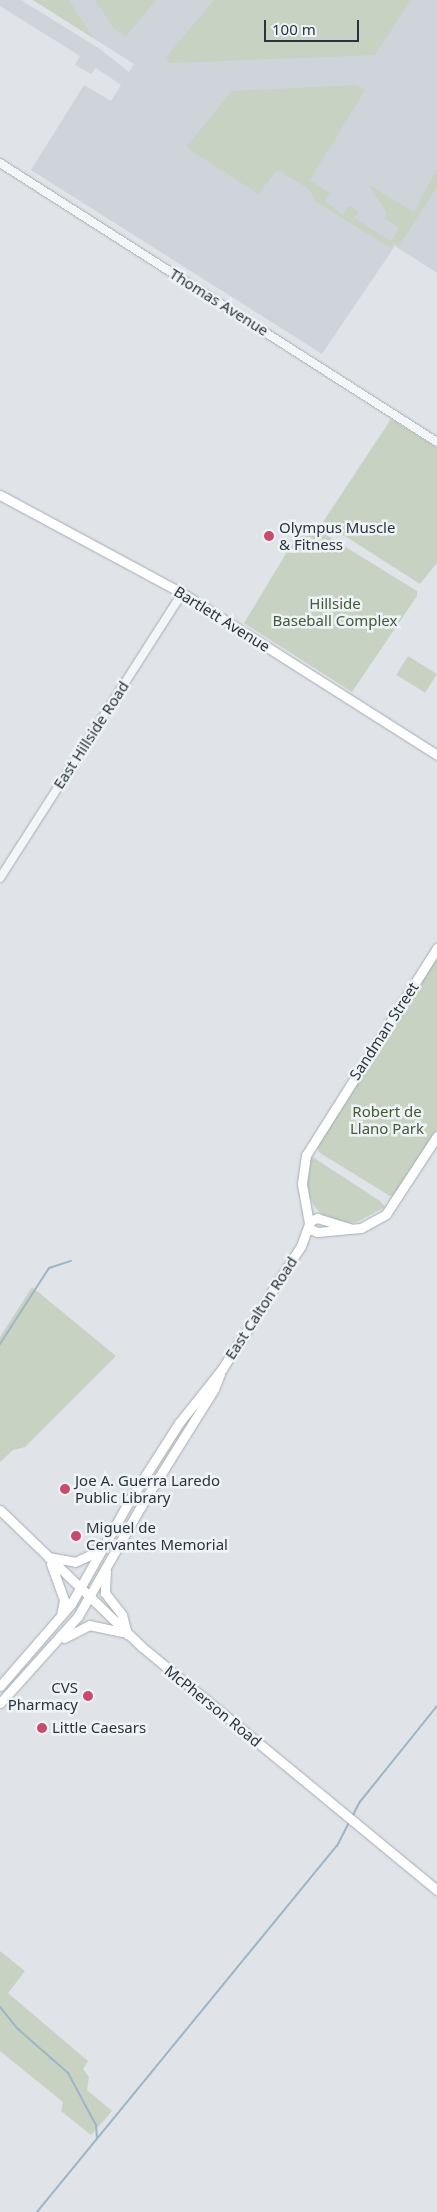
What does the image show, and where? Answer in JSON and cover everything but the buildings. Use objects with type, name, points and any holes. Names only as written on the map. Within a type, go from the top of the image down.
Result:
[{"type":"main road","name":"Bartlett Avenue","points":[[0,495],[182,593],[437,756]]},
{"type":"main road","name":"Sandman Street","points":[[309,1224],[301,1170],[311,1145],[437,948]]},
{"type":"main road","name":"East Calton Road","points":[[301,1246],[320,1232],[361,1228],[386,1214],[437,1136]]},
{"type":"main road","name":"Sandman Street","points":[[304,1196],[321,1219]]},
{"type":"main road","points":[[321,1219],[323,1226],[320,1232],[312,1231],[309,1224],[313,1218],[321,1219],[350,1228]]},
{"type":"main road","name":"East Calton Road","points":[[0,1686],[59,1621],[80,1590],[108,1538],[179,1423],[222,1369],[301,1246],[309,1224]]},
{"type":"main road","name":"East Calton Road","points":[[0,1703],[53,1645],[89,1599],[187,1430],[214,1389],[222,1369]]},
{"type":"main road","points":[[179,1423],[187,1430]]},
{"type":"main road","name":"McPherson Road","points":[[0,1510],[89,1599],[127,1634],[437,1890]]},
{"type":"main road","points":[[47,1557],[66,1562],[80,1561],[108,1538]]},
{"type":"main road","points":[[47,1557],[64,1600],[59,1621]]},
{"type":"main road","points":[[53,1645],[89,1625],[127,1634],[122,1615],[105,1593],[107,1565]]},
{"type":"main road","points":[[11,1673],[14,1687]]},
{"type":"street","name":"Thomas Avenue","points":[[0,163],[437,442]]},
{"type":"street","name":"East Hillside Road","points":[[0,878],[182,593]]},
{"type":"shaded area","points":[[0,0],[21,0],[100,49],[129,72],[134,64],[33,0],[437,0],[437,273],[395,246],[322,354],[31,170],[84,85],[111,101],[121,85],[96,68],[91,74],[75,65],[80,56],[0,6]]},
{"type":"green space","points":[[33,0],[69,0],[93,38]]},
{"type":"green space","points":[[95,0],[156,0],[126,36],[114,29]]},
{"type":"green space","points":[[214,0],[411,0],[375,55],[170,63],[166,57]]},
{"type":"green space","points":[[356,85],[365,90],[310,180],[330,193],[325,201],[343,215],[349,206],[359,212],[354,218],[391,241],[399,228],[384,218],[387,213],[369,185],[414,212],[437,168],[437,187],[399,246],[394,243],[391,248],[316,202],[309,189],[277,170],[258,194],[186,147],[232,91]]},
{"type":"green space","name":"Hillside Baseball Complex","points":[[391,419],[437,448],[437,563],[420,584],[323,522]]},
{"type":"green space","name":"Hillside Baseball Complex","points":[[305,522],[417,591],[417,596],[352,692],[244,623]]},
{"type":"green space","points":[[408,656],[437,674],[425,693],[396,675]]},
{"type":"green space","name":"Robert de Llano Park","points":[[437,955],[437,1129],[395,1195],[390,1196],[320,1153],[316,1147]]},
{"type":"green space","points":[[311,1156],[380,1201],[385,1207],[357,1222],[343,1223],[325,1217],[314,1206],[308,1192],[306,1183]]},
{"type":"green space","points":[[32,1287],[116,1356],[25,1447],[13,1450],[0,1462],[0,1337]]},
{"type":"green space","points":[[0,1951],[25,1971],[8,1993],[88,2061],[83,2069],[89,2077],[87,2090],[112,2111],[91,2135],[61,2111],[63,2102],[0,2051]]},
{"type":"waterway","points":[[0,1344],[49,1268],[71,1261]]},
{"type":"waterway","points":[[352,1817],[359,1803],[437,1706]]},
{"type":"waterway","points":[[37,2212],[337,1846],[350,1821]]},
{"type":"waterway","points":[[0,2007],[18,2029],[68,2073],[96,2125],[97,2138]]},
{"type":"place","name":"Olympus Muscle & Fitness","points":[[269,536]]},
{"type":"place","name":"Joe A. Guerra Laredo Public Library","points":[[65,1489]]},
{"type":"place","name":"Miguel de Cervantes Memorial","points":[[76,1536]]},
{"type":"place","name":"CVS Pharmacy","points":[[88,1696]]},
{"type":"place","name":"Little Caesars","points":[[42,1728]]}]
